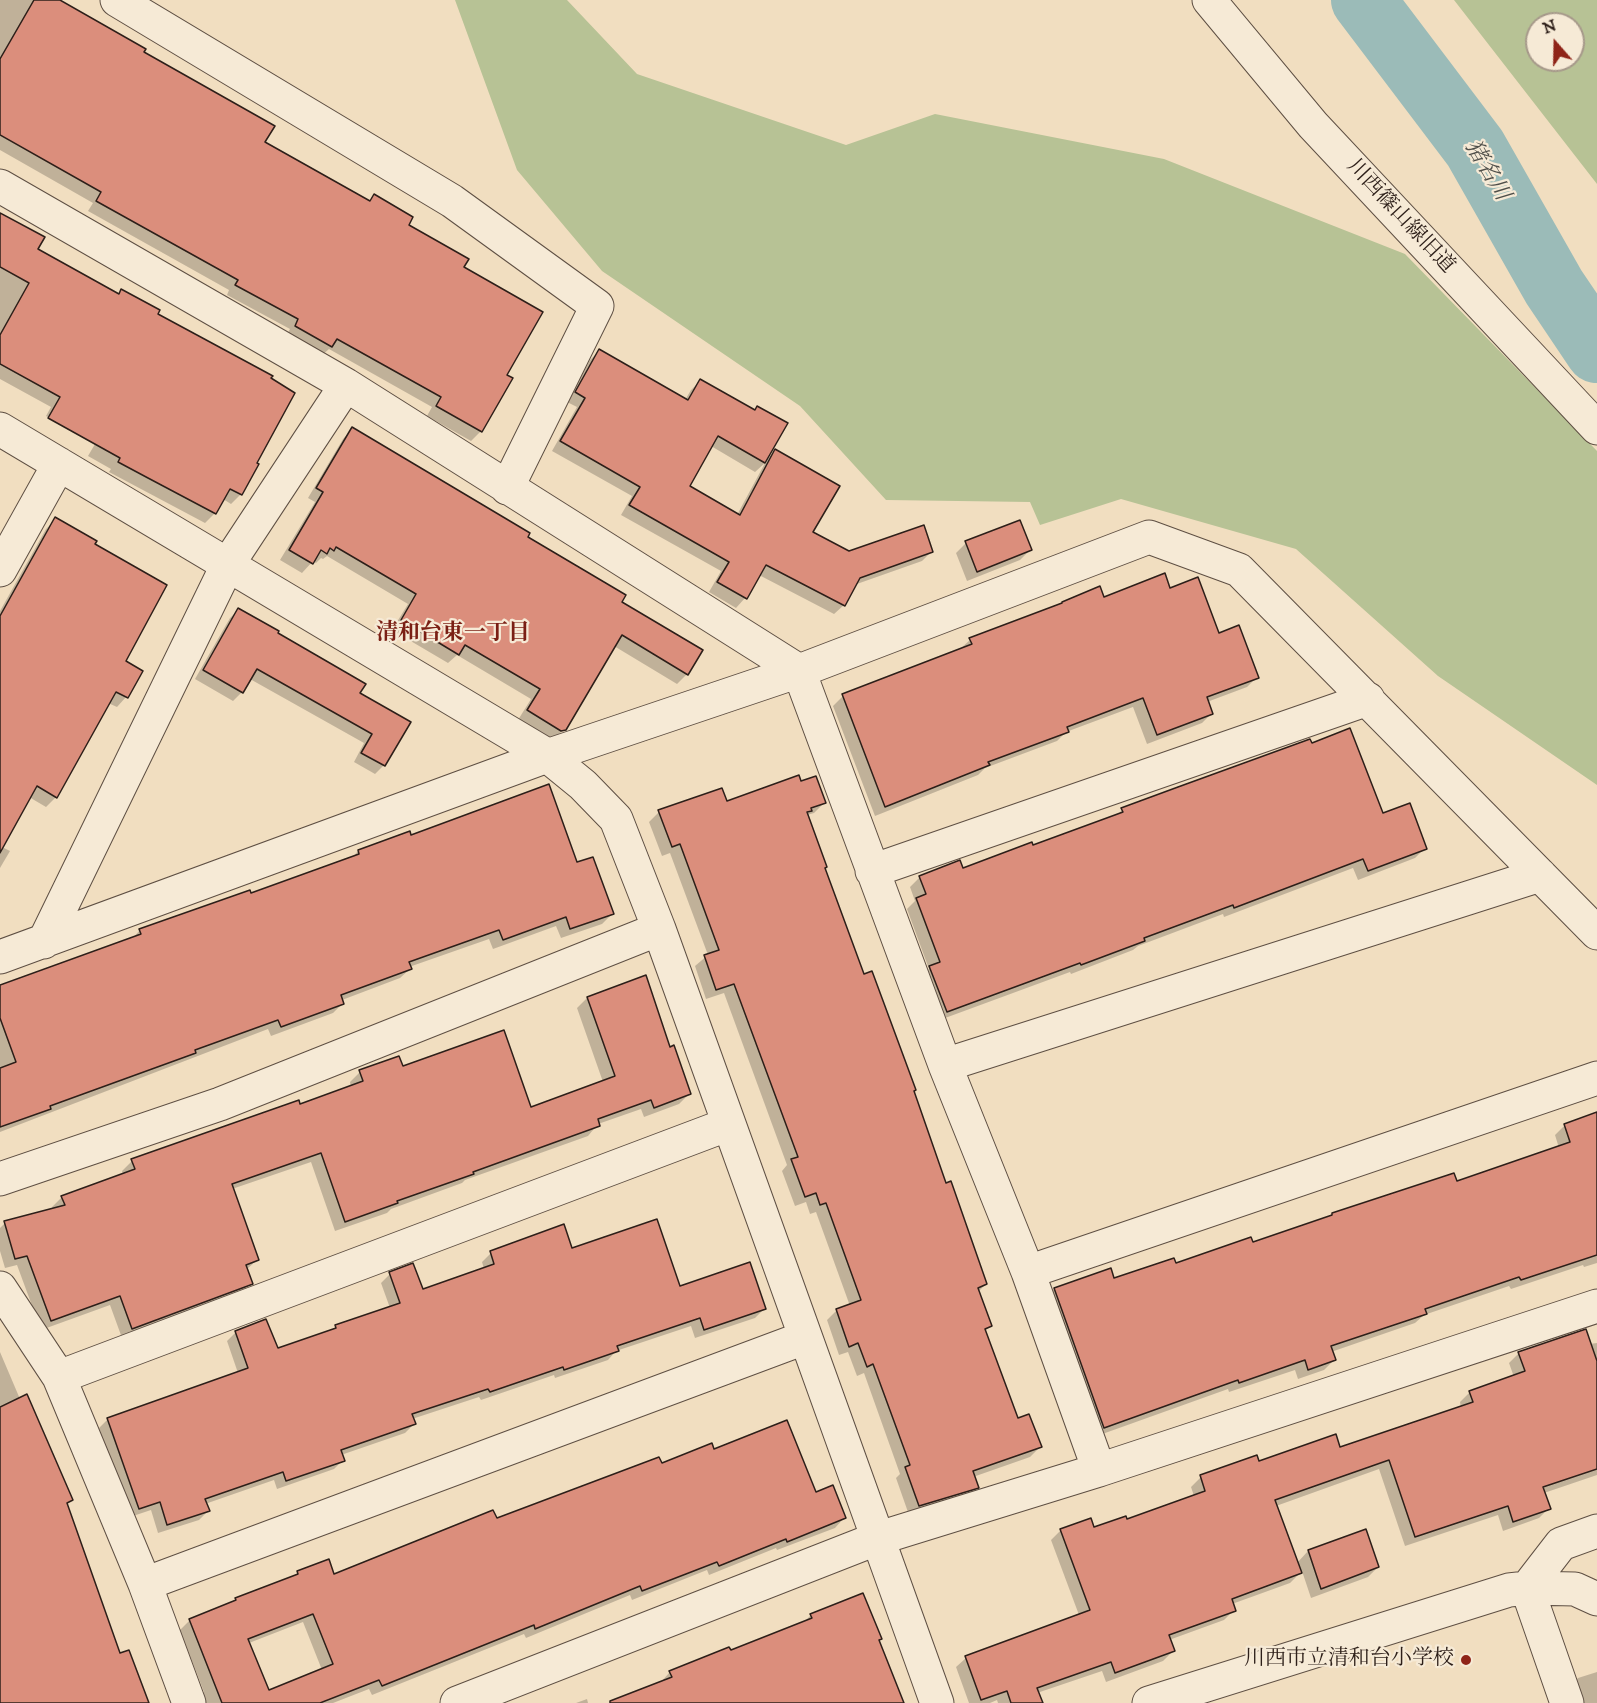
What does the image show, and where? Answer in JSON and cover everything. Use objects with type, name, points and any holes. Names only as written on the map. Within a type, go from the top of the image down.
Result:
[{"type":"street","points":[[117,0],[452,201],[597,306],[507,488]]},
{"type":"street","name":"川西篠山線旧道","points":[[1209,0],[1313,125],[1597,428]]},
{"type":"street","points":[[0,186],[346,385],[799,671],[945,1065],[1028,1272],[1099,1470]]},
{"type":"street","points":[[44,942],[228,564],[346,385]]},
{"type":"street","points":[[0,429],[547,756],[583,784],[616,819],[659,929],[876,1539],[937,1703]]},
{"type":"street","points":[[0,570],[59,464]]},
{"type":"street","points":[[0,957],[547,756],[799,671],[1149,537],[1239,570],[1597,933]]},
{"type":"street","points":[[872,872],[1368,699]]},
{"type":"street","points":[[945,1065],[1540,875]]},
{"type":"street","points":[[0,1179],[220,1104],[659,929]]},
{"type":"street","points":[[1028,1272],[1597,1078]]},
{"type":"street","points":[[59,1377],[729,1124]]},
{"type":"street","points":[[0,1288],[59,1377],[146,1584],[189,1703]]},
{"type":"street","points":[[457,1703],[876,1539],[1099,1470],[1597,1306]]},
{"type":"street","points":[[146,1584],[804,1338]]},
{"type":"street","points":[[1527,1588],[1562,1544],[1597,1532]]},
{"type":"street","points":[[1527,1588],[1567,1703]]},
{"type":"street","points":[[1149,1703],[1509,1590],[1575,1589],[1597,1599]]},
{"type":"green space","points":[[455,0],[567,0],[637,74],[846,145],[935,114],[1164,159],[1405,254],[1597,451],[1597,785],[1438,676],[1296,549],[1121,499],[1040,525],[1030,502],[886,500],[800,406],[602,271],[517,170]]},
{"type":"green space","points":[[1454,0],[1597,0],[1597,184]]},
{"type":"building","points":[[34,0],[60,0],[146,49],[144,52],[275,126],[265,142],[370,201],[374,194],[413,217],[409,225],[469,259],[464,267],[543,312],[507,375],[513,378],[482,432],[436,406],[441,397],[337,339],[332,347],[295,326],[298,319],[235,285],[238,280],[96,201],[101,192],[0,135],[0,59]]},
{"type":"building","points":[[0,213],[45,237],[38,249],[119,294],[121,289],[160,310],[158,314],[273,376],[271,378],[295,393],[242,495],[230,489],[216,514],[118,462],[120,458],[48,418],[60,397],[0,364],[0,335],[29,283],[0,267]]},
{"type":"building","points":[[599,349],[688,400],[700,379],[755,410],[757,406],[788,423],[765,463],[718,436],[690,486],[740,515],[775,449],[840,486],[813,532],[849,551],[924,525],[933,552],[860,578],[845,606],[766,565],[747,599],[717,582],[729,562],[629,505],[640,487],[560,441],[585,398],[575,392]]},
{"type":"building","points":[[352,427],[530,533],[528,537],[626,595],[622,602],[703,650],[688,675],[622,635],[566,730],[561,731],[527,710],[540,689],[465,645],[459,655],[401,620],[416,594],[336,547],[334,551],[330,548],[327,554],[321,550],[313,564],[289,550],[323,492],[316,488]]},
{"type":"building","points":[[55,517],[97,541],[95,544],[167,585],[126,661],[143,671],[128,698],[116,692],[57,798],[37,786],[0,853],[0,616]]},
{"type":"building","points":[[1020,520],[1032,550],[977,572],[965,541]]},
{"type":"building","points":[[1165,573],[1170,588],[1198,577],[1219,633],[1239,625],[1259,678],[1207,697],[1213,714],[1157,735],[1143,698],[1067,727],[1069,732],[988,762],[990,765],[885,807],[842,694],[972,644],[969,638],[1100,586],[1104,597]]},
{"type":"building","points":[[238,608],[366,684],[360,693],[411,722],[385,766],[361,753],[372,734],[257,669],[243,693],[203,670]]},
{"type":"building","points":[[1350,728],[1383,813],[1410,803],[1427,849],[1368,871],[1363,859],[1234,908],[1233,905],[1144,938],[1145,941],[1081,965],[1080,963],[947,1012],[929,966],[940,962],[916,898],[926,894],[919,876],[960,860],[963,868],[1032,842],[1033,845],[1123,812],[1121,808],[1310,739],[1312,743]]},
{"type":"building","points":[[799,775],[801,781],[816,776],[826,803],[811,808],[812,811],[807,812],[827,867],[825,868],[864,974],[872,971],[916,1090],[914,1091],[946,1183],[951,1181],[987,1284],[978,1288],[992,1326],[985,1329],[1018,1418],[1029,1414],[1042,1447],[973,1471],[979,1488],[919,1506],[905,1467],[910,1465],[873,1364],[867,1367],[858,1343],[849,1347],[836,1309],[861,1300],[826,1203],[820,1205],[816,1193],[805,1197],[791,1159],[798,1157],[734,984],[716,990],[704,955],[719,950],[680,844],[672,847],[658,810],[722,788],[727,801]]},
{"type":"building","points":[[549,784],[577,862],[593,857],[614,914],[570,929],[566,917],[503,940],[499,930],[409,962],[412,969],[341,995],[344,1004],[281,1027],[278,1020],[195,1050],[196,1053],[50,1106],[51,1109],[0,1127],[0,1068],[16,1062],[0,1018],[0,985],[141,934],[139,929],[250,890],[251,893],[359,854],[358,850],[410,831],[411,835]]},
{"type":"building","points":[[646,975],[670,1047],[674,1045],[691,1094],[654,1108],[651,1100],[598,1119],[600,1126],[345,1222],[321,1153],[232,1184],[259,1260],[246,1265],[253,1284],[132,1329],[120,1296],[51,1321],[27,1256],[15,1259],[4,1221],[65,1205],[61,1196],[135,1169],[131,1159],[299,1100],[300,1104],[363,1081],[359,1070],[399,1056],[403,1066],[504,1030],[531,1107],[615,1076],[587,997]]},
{"type":"building","points":[[1597,1112],[1597,1255],[1521,1280],[1519,1277],[1425,1309],[1427,1314],[1331,1346],[1336,1360],[1308,1370],[1305,1360],[1239,1383],[1238,1380],[1104,1428],[1054,1288],[1111,1268],[1114,1278],[1174,1258],[1176,1263],[1251,1237],[1253,1242],[1454,1173],[1457,1181],[1570,1142],[1564,1124]]},
{"type":"building","points":[[657,1219],[680,1286],[750,1262],[766,1309],[704,1330],[700,1318],[617,1346],[619,1351],[564,1370],[563,1367],[490,1392],[488,1389],[412,1414],[416,1424],[341,1450],[345,1461],[286,1481],[283,1472],[205,1499],[210,1511],[167,1525],[160,1502],[139,1509],[107,1418],[248,1368],[235,1331],[266,1319],[278,1348],[336,1328],[335,1325],[400,1303],[389,1272],[413,1263],[423,1289],[494,1264],[490,1251],[564,1224],[572,1248]]},
{"type":"building","points":[[1586,1329],[1597,1361],[1597,1469],[1543,1487],[1551,1509],[1513,1522],[1508,1506],[1415,1537],[1389,1460],[1275,1500],[1302,1573],[1232,1599],[1236,1611],[1169,1635],[1175,1651],[1115,1673],[1111,1662],[1037,1688],[1043,1703],[1011,1703],[1007,1691],[981,1700],[965,1656],[1090,1610],[1060,1529],[1091,1518],[1094,1527],[1126,1516],[1127,1519],[1205,1491],[1200,1475],[1257,1455],[1259,1461],[1336,1434],[1340,1447],[1473,1402],[1469,1391],[1525,1371],[1518,1352]]},
{"type":"building","points":[[27,1394],[73,1500],[67,1503],[120,1653],[129,1650],[149,1703],[0,1703],[0,1407]]},
{"type":"building","points":[[787,1420],[816,1492],[833,1485],[846,1518],[719,1566],[717,1562],[642,1591],[640,1586],[535,1629],[534,1625],[382,1686],[379,1680],[320,1703],[222,1703],[189,1619],[329,1559],[334,1574],[493,1510],[497,1518],[659,1457],[662,1463],[712,1443],[714,1449]],"holes":[[[313,1614],[333,1664],[269,1690],[248,1639]]]},
{"type":"building","points":[[1366,1529],[1379,1567],[1321,1589],[1308,1550]]},
{"type":"building","points":[[863,1593],[904,1703],[610,1703],[610,1701],[672,1677],[669,1671],[729,1647],[731,1650],[812,1618],[810,1614]]},
{"type":"waterway","name":"猪名川","points":[[1363,0],[1475,148],[1554,287],[1597,351]]},
{"type":"place","name":"川西市立清和台小学校","points":[[1466,1660]]},
{"type":"district","name":"清和台東一丁目","points":[[453,634]]}]
